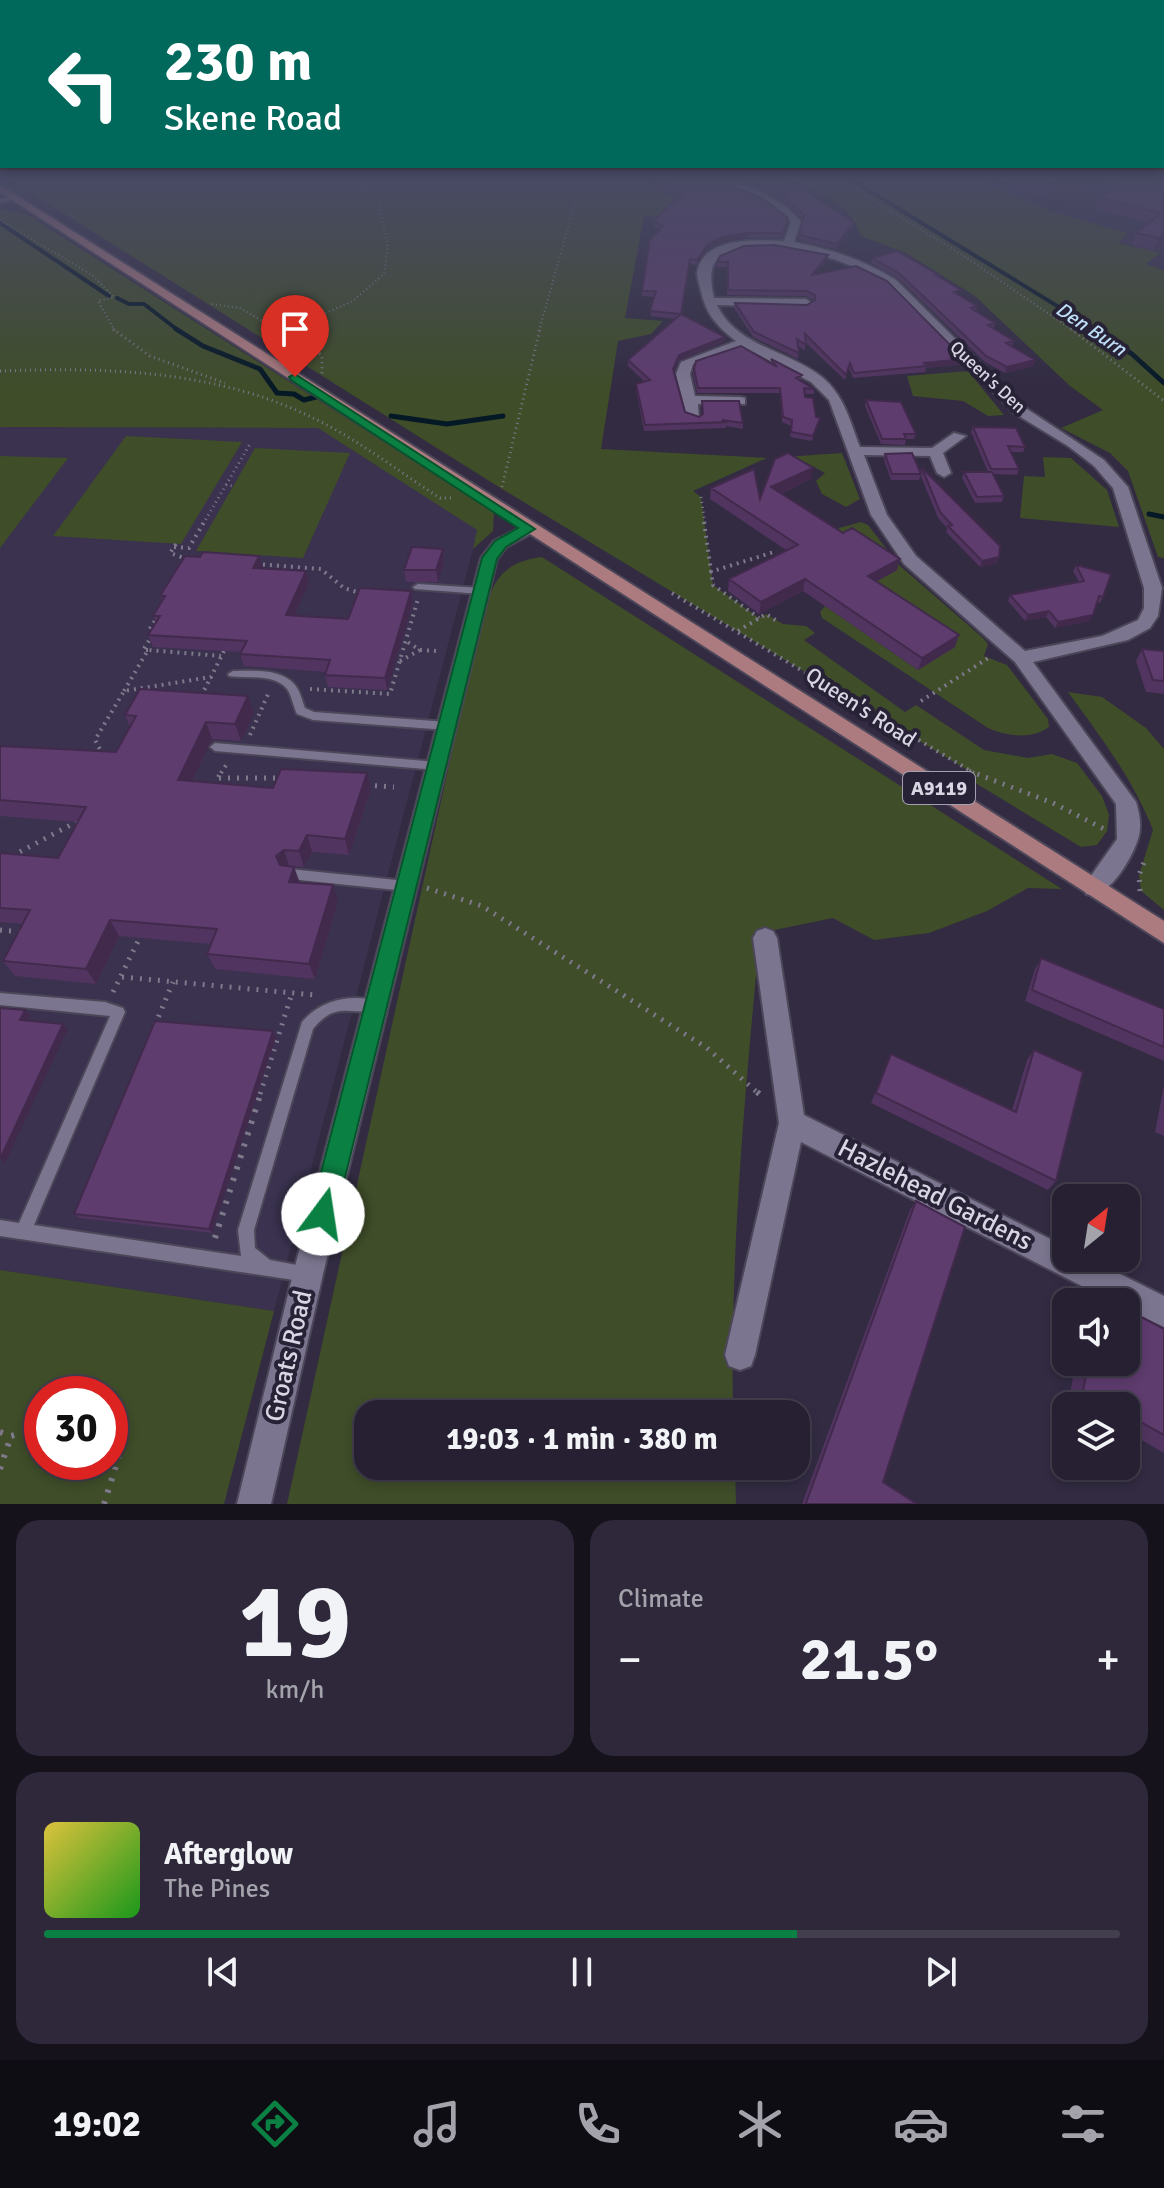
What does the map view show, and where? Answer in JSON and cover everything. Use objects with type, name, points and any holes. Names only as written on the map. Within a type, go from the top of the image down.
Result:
[{"type":"main road","name":"A9119","points":[[87,249],[484,498],[528,529]]},
{"type":"main road","name":"Queen's Road","points":[[528,529],[716,645],[1164,933]]},
{"type":"street","name":"Queen's Den","points":[[709,301],[703,273],[718,253],[732,249]]},
{"type":"street","name":"Queen's Den","points":[[814,249],[867,267],[892,282],[1019,410],[1099,463],[1120,487],[1159,606],[1143,626],[1111,639],[1021,658]]},
{"type":"street","points":[[806,303],[778,295],[709,301],[719,322],[745,342],[816,379],[835,399],[879,515],[910,560],[1021,658],[1126,802],[1132,821],[1129,842],[1094,887]]},
{"type":"street","points":[[694,417],[683,374],[687,362],[745,342]]},
{"type":"street","points":[[690,400],[740,401]]},
{"type":"street","points":[[855,451],[935,452],[959,436]]},
{"type":"street","points":[[935,452],[944,473]]},
{"type":"street","name":"Groats Road","points":[[254,1504],[308,1274],[489,558],[500,544],[528,529]]},
{"type":"street","points":[[740,1355],[792,1123],[765,938]]},
{"type":"street","name":"Hazlehead Gardens","points":[[792,1123],[1164,1312]]},
{"type":"lane","points":[[418,587],[481,591]]},
{"type":"lane","points":[[233,674],[271,677],[291,687],[298,707],[313,716],[447,726]]},
{"type":"lane","points":[[215,747],[437,766]]},
{"type":"lane","points":[[290,874],[406,886]]},
{"type":"lane","points":[[0,999],[105,1008],[118,1012],[24,1231]]},
{"type":"lane","points":[[265,1267],[247,1252],[246,1230],[307,1026],[328,1007],[347,1003],[376,1006]]},
{"type":"lane","points":[[0,1228],[308,1274]]},
{"type":"path","points":[[49,249],[92,275],[114,297],[98,301],[103,317],[119,338],[157,360],[312,417],[440,498],[484,498]]},
{"type":"path","points":[[281,332],[321,317],[376,284],[384,273],[386,249]]},
{"type":"path","points":[[502,489],[562,249]]},
{"type":"path","points":[[948,249],[1047,312],[1118,362],[1164,401]]},
{"type":"path","points":[[0,371],[53,369],[168,375],[243,390]]},
{"type":"path","points":[[181,572],[189,559],[170,553],[175,546],[189,548],[250,444]]},
{"type":"path","points":[[226,485],[233,486]]},
{"type":"path","points":[[701,497],[713,585],[759,618]]},
{"type":"path","points":[[710,572],[774,552]]},
{"type":"path","points":[[250,564],[321,569],[347,590],[367,594]]},
{"type":"path","points":[[672,592],[970,772],[1053,803],[1148,853],[1139,875],[1141,891],[1148,898]]},
{"type":"path","points":[[212,788],[239,749],[272,686],[390,694],[419,598],[406,597]]},
{"type":"path","points":[[157,611],[161,611],[149,630],[155,631],[143,650],[222,654],[198,702],[211,703]]},
{"type":"path","points":[[716,645],[766,614],[777,621]]},
{"type":"path","points":[[406,641],[420,650],[438,651]]},
{"type":"path","points":[[921,701],[1008,645]]},
{"type":"path","points":[[107,762],[95,740],[148,650]]},
{"type":"path","points":[[400,661],[420,650]]},
{"type":"path","points":[[124,691],[211,677]]},
{"type":"path","points":[[250,706],[263,707]]},
{"type":"path","points":[[219,778],[288,779]]},
{"type":"path","points":[[363,784],[394,787]]},
{"type":"path","points":[[5,866],[11,857],[71,827],[92,811]]},
{"type":"path","points":[[406,886],[441,891],[482,906],[707,1048],[792,1123]]},
{"type":"path","points":[[101,991],[115,992],[147,922]]},
{"type":"path","points":[[0,930],[25,932]]},
{"type":"path","points":[[122,977],[325,996]]},
{"type":"path","points":[[149,1038],[173,982]]},
{"type":"path","points":[[201,1237],[216,1239],[292,993]]},
{"type":"path","points":[[0,1432],[11,1436],[24,1433]]},
{"type":"path","points":[[0,1469],[11,1436]]},
{"type":"path","points":[[104,1504],[112,1480]]},
{"type":"shaded area","points":[[1143,249],[1164,249],[1164,270],[1145,265],[1159,254]]},
{"type":"shaded area","points":[[0,427],[319,428],[478,530],[274,1311],[0,1270]]},
{"type":"green space","points":[[0,249],[81,249],[494,512],[493,531],[473,549],[477,530],[318,428],[0,427]]},
{"type":"green space","points":[[121,249],[638,249],[625,318],[663,321],[651,334],[618,341],[601,449],[767,458],[693,491],[701,497],[713,585],[759,618],[766,614],[783,624],[806,626],[815,633],[804,640],[905,712],[916,705],[984,750],[1028,758],[1052,754],[1077,763],[1102,796],[1109,815],[1107,831],[1097,845],[1081,847],[967,778],[969,771],[502,489]]},
{"type":"green space","points":[[896,249],[1144,249],[1160,253],[1146,264],[1164,270],[1164,558],[1158,557],[1128,471],[1110,453],[1061,428],[1103,410],[1070,386],[975,296]]},
{"type":"green space","points":[[968,371],[1004,415],[988,416],[963,401],[913,396],[907,376]]},
{"type":"green space","points":[[126,436],[242,442],[181,544],[53,536]]},
{"type":"green space","points":[[255,448],[350,453],[303,558],[196,551]]},
{"type":"green space","points":[[842,453],[860,499],[846,507],[822,494],[816,481],[825,473],[805,462],[798,465],[784,457]]},
{"type":"green space","points":[[0,456],[68,458],[0,548]]},
{"type":"green space","points":[[1043,457],[1071,458],[1107,490],[1119,527],[1020,518],[1024,476],[1045,477]]},
{"type":"green space","points":[[861,522],[868,525],[899,565],[983,638],[988,644],[984,656],[1007,665],[1048,719],[1049,727],[1035,734],[1019,735],[988,728],[822,618],[820,612],[825,606],[918,670],[865,588],[839,534],[839,528]]},
{"type":"green space","points":[[542,557],[1062,889],[1028,888],[987,911],[929,933],[874,940],[833,918],[760,933],[736,1233],[733,1400],[354,1400],[354,1480],[735,1480],[736,1504],[287,1504],[477,637],[495,584],[512,566]]},
{"type":"green space","points":[[1068,692],[1102,697],[1146,728],[1164,749],[1164,910],[1141,891],[1139,875],[1153,830],[1145,811],[1115,758]]},
{"type":"green space","points":[[0,1270],[274,1311],[224,1504],[0,1504]]},
{"type":"building","points":[[649,249],[704,249],[697,260],[690,259],[681,314],[650,311],[656,291],[642,291]]},
{"type":"building","points":[[736,249],[797,249],[828,255],[812,275],[856,266],[887,281],[964,359],[854,373],[850,363],[846,375],[805,334],[806,345],[797,339],[799,353],[754,332],[735,303],[807,305],[815,300],[815,295],[807,291],[728,290],[728,262],[717,262],[720,256]]},
{"type":"building","points":[[897,251],[961,290],[954,292],[977,306],[971,308],[995,323],[988,325],[1014,341],[1006,343],[1035,360],[1007,367],[986,356],[899,273],[872,258]]},
{"type":"building","points":[[681,314],[725,337],[679,355],[673,369],[685,412],[699,417],[703,414],[702,401],[739,401],[743,423],[722,420],[727,422],[645,425],[636,384],[650,380],[628,360]]},
{"type":"building","points":[[741,346],[777,367],[771,359],[802,375],[796,378],[814,389],[804,388],[805,397],[813,398],[816,417],[820,418],[813,436],[791,432],[792,420],[783,417],[780,388],[698,388],[694,369],[696,361]]},
{"type":"building","points":[[866,400],[901,402],[916,434],[904,434],[906,439],[882,439]]},
{"type":"building","points":[[973,427],[1016,428],[1025,447],[1008,446],[1019,469],[991,469]]},
{"type":"building","points":[[788,453],[813,468],[771,487],[843,533],[852,528],[900,559],[868,576],[959,635],[922,658],[805,579],[761,602],[729,579],[798,545],[711,488],[754,469],[760,499],[775,459]]},
{"type":"building","points":[[912,453],[921,474],[892,474],[885,454]]},
{"type":"building","points":[[922,468],[1000,546],[999,557],[982,561],[948,526],[952,525],[940,512]]},
{"type":"building","points":[[964,472],[992,472],[1004,496],[977,497]]},
{"type":"building","points":[[412,547],[443,549],[436,570],[404,570]]},
{"type":"building","points":[[203,552],[259,556],[253,568],[306,571],[286,615],[348,619],[360,588],[411,591],[385,678],[325,675],[330,660],[240,654],[247,641],[148,635],[160,616],[153,616],[165,596],[160,596],[185,556],[200,557]]},
{"type":"building","points":[[1076,565],[1111,574],[1093,615],[1058,622],[1049,611],[1028,615],[1010,595],[1084,581]]},
{"type":"building","points":[[1142,649],[1164,651],[1164,681],[1153,680]]},
{"type":"building","points":[[140,689],[248,696],[235,724],[206,722],[178,780],[273,788],[281,769],[367,773],[345,839],[307,835],[299,851],[284,850],[276,856],[280,865],[294,867],[289,882],[333,885],[309,964],[207,954],[217,929],[110,920],[86,969],[3,961],[30,910],[0,908],[0,853],[58,858],[86,807],[0,800],[0,746],[116,752],[136,716],[125,715]]},
{"type":"building","points":[[1041,958],[1164,1009],[1164,1047],[1032,990]]},
{"type":"building","points":[[0,1008],[25,1010],[20,1020],[63,1024],[0,1159]]},
{"type":"building","points":[[155,1021],[273,1031],[209,1229],[74,1214]]},
{"type":"building","points":[[1034,1050],[1083,1072],[1056,1181],[876,1093],[891,1054],[1016,1112]]},
{"type":"building","points":[[916,1201],[965,1227],[883,1482],[917,1504],[807,1504],[806,1503]]},
{"type":"building","points":[[1140,1316],[1164,1329],[1164,1435],[1140,1422],[1140,1392],[1083,1390],[1086,1376],[1140,1376]]},
{"type":"waterway","points":[[39,249],[109,296]]},
{"type":"waterway","name":"Den Burn","points":[[965,249],[1098,331]]},
{"type":"waterway","points":[[117,298],[129,304],[144,304],[178,330]]},
{"type":"waterway","points":[[178,330],[203,346],[260,369],[277,393],[294,394],[304,400],[316,397]]},
{"type":"waterway","name":"Den Burn","points":[[1098,331],[1132,354],[1164,383]]},
{"type":"waterway","points":[[391,416],[447,424],[503,416]]},
{"type":"waterway","points":[[1149,514],[1164,517]]},
{"type":"route","points":[[295,377],[528,529],[500,544],[489,558],[323,1214]]}]
